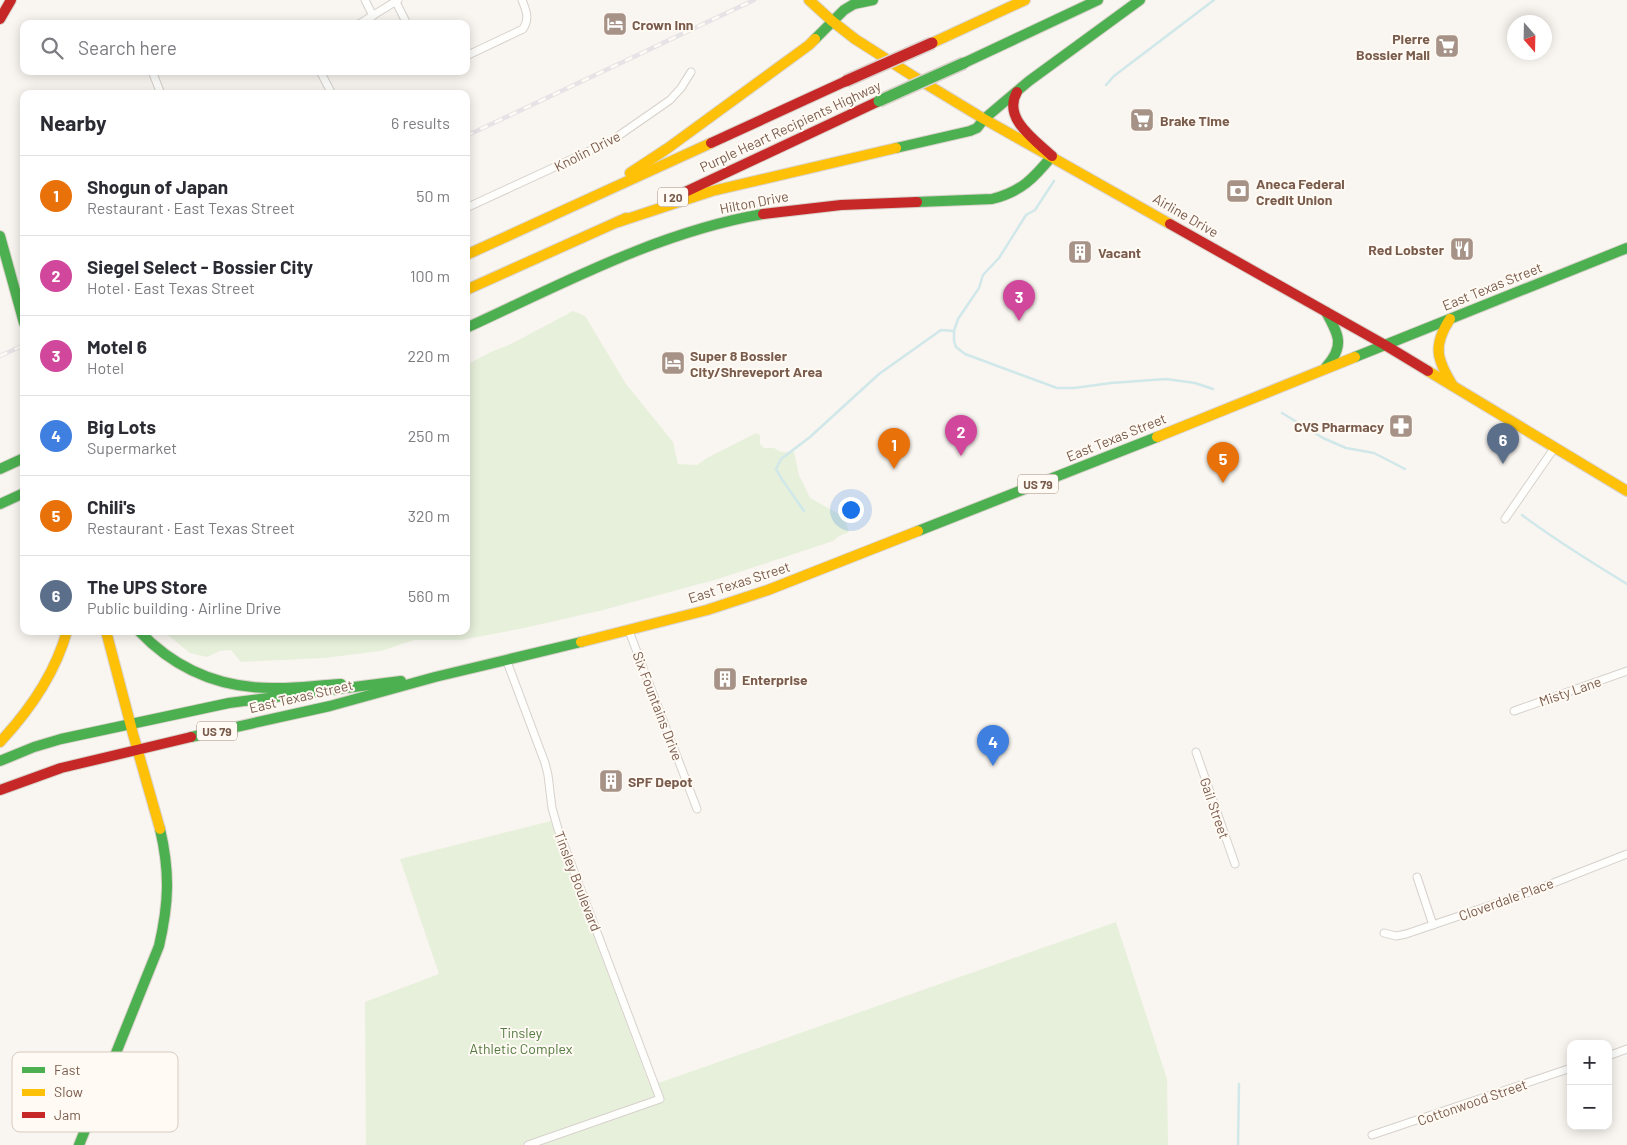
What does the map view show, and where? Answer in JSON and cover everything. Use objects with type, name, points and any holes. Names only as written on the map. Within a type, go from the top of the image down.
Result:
[{"type":"main road","points":[[0,19],[11,0]]},
{"type":"main road","name":"Airline Drive","points":[[809,0],[832,21],[882,57],[984,119],[1385,345],[1627,491]]},
{"type":"main road","points":[[542,221],[616,181],[655,157],[808,45],[850,6],[873,0]]},
{"type":"main road","name":"Purple Heart Recipients Highway","points":[[470,254],[1025,0]]},
{"type":"main road","name":"Purple Heart Recipients Highway","points":[[470,288],[736,169],[1098,0]]},
{"type":"main road","points":[[618,222],[712,191],[970,131],[977,128],[984,119],[1028,81],[1140,0]]},
{"type":"main road","points":[[1028,81],[1012,99],[1010,109],[1017,121],[1052,156]]},
{"type":"main road","name":"Hilton Drive","points":[[470,326],[619,258],[695,231],[749,217],[808,207],[1002,197],[1020,189],[1033,178],[1052,156]]},
{"type":"main road","points":[[0,236],[20,308]]},
{"type":"main road","name":"East Texas Street","points":[[0,790],[61,768],[381,693],[435,676],[629,631],[707,610],[815,572],[1099,461],[1323,369],[1627,248]]},
{"type":"main road","points":[[1323,369],[1335,358],[1340,344],[1326,312]]},
{"type":"main road","points":[[1450,319],[1440,333],[1436,351],[1441,366],[1453,386]]},
{"type":"main road","points":[[0,469],[20,460]]},
{"type":"main road","points":[[0,504],[20,495]]},
{"type":"main road","points":[[0,742],[18,724],[36,698],[64,643],[66,635]]},
{"type":"main road","points":[[107,635],[164,842],[169,890],[167,911],[159,946],[116,1052]]},
{"type":"main road","points":[[143,635],[158,650],[173,661],[218,682],[262,688],[390,683]]},
{"type":"main road","name":"East Texas Street","points":[[0,761],[34,747],[61,739],[229,703],[435,676]]},
{"type":"main road","points":[[79,1145],[84,1132]]},
{"type":"street","points":[[365,0],[374,16]]},
{"type":"street","points":[[470,54],[523,29],[527,24],[527,13],[522,0]]},
{"type":"street","points":[[366,20],[397,1],[405,20]]},
{"type":"street","name":"Knolin Drive","points":[[470,206],[611,140],[670,100],[681,88],[691,72]]},
{"type":"street","points":[[153,75],[159,90]]},
{"type":"street","points":[[322,75],[330,90]]},
{"type":"street","points":[[1505,519],[1555,448]]},
{"type":"street","name":"Six Fountains Drive","points":[[629,631],[697,809]]},
{"type":"street","name":"Tinsley Boulevard","points":[[506,659],[545,763],[552,808],[558,829],[660,1099],[528,1145]]},
{"type":"street","name":"Misty Lane","points":[[1514,711],[1627,671]]},
{"type":"street","name":"Gail Street","points":[[1196,752],[1235,864]]},
{"type":"street","name":"Cloverdale Place","points":[[1384,933],[1396,936],[1433,925],[1538,889],[1627,854]]},
{"type":"street","points":[[1417,877],[1433,925]]},
{"type":"street","points":[[1612,1055],[1627,1049]]},
{"type":"street","name":"Cottonwood Street","points":[[1372,1135],[1567,1069]]},
{"type":"green space","points":[[573,311],[585,316],[626,384],[673,442],[678,464],[697,465],[756,433],[760,435],[760,444],[764,448],[774,448],[781,452],[794,452],[799,475],[810,498],[844,517],[849,532],[833,541],[718,579],[603,610],[461,640],[414,640],[381,651],[324,658],[241,662],[231,650],[220,651],[207,657],[190,653],[168,635],[470,635],[470,363],[511,344]]},
{"type":"green space","name":"Tinsley Athletic Complex","points":[[551,821],[650,1086],[1116,922],[1167,1079],[1168,1145],[366,1145],[365,1002],[439,974],[400,859]]},
{"type":"waterway","points":[[1106,85],[1114,76],[1214,0]]},
{"type":"waterway","points":[[1054,181],[1035,210],[1026,215],[999,258],[983,275],[979,288],[958,319],[954,331],[956,347],[965,354],[1057,388],[1166,379],[1195,383],[1213,389]]},
{"type":"waterway","points":[[804,511],[776,469],[781,459],[810,437],[879,374],[941,330],[954,331]]},
{"type":"waterway","points":[[1282,413],[1323,438],[1346,448],[1374,453],[1405,469]]},
{"type":"waterway","points":[[1522,515],[1560,542],[1627,584]]},
{"type":"waterway","points":[[1238,1145],[1239,1084]]},
{"type":"railway","points":[[470,134],[754,0]]},
{"type":"railway","points":[[0,356],[20,347]]},
{"type":"traffic: fast","points":[[815,39],[844,10],[854,4],[873,0]]},
{"type":"traffic: fast","points":[[964,63],[1098,0]]},
{"type":"traffic: fast","points":[[896,148],[977,128],[984,119],[1029,81],[1140,0]]},
{"type":"traffic: fast","points":[[879,101],[964,63]]},
{"type":"traffic: fast","points":[[917,202],[992,199],[1002,196],[1026,183],[1052,156]]},
{"type":"traffic: fast","points":[[470,326],[574,277],[648,246],[724,222],[763,214]]},
{"type":"traffic: fast","points":[[0,236],[20,308]]},
{"type":"traffic: fast","points":[[1355,357],[1627,248]]},
{"type":"traffic: fast","points":[[1326,312],[1338,340],[1336,353],[1326,367]]},
{"type":"traffic: fast","points":[[918,531],[1157,437]]},
{"type":"traffic: fast","points":[[0,469],[20,460]]},
{"type":"traffic: fast","points":[[0,504],[20,495]]},
{"type":"traffic: fast","points":[[143,635],[183,666],[217,680],[253,687],[272,688],[341,684]]},
{"type":"traffic: fast","points":[[191,737],[330,706],[435,677],[581,642]]},
{"type":"traffic: fast","points":[[0,761],[34,747],[61,739],[229,703],[401,681]]},
{"type":"traffic: fast","points":[[116,1052],[159,946],[165,916],[167,874],[160,829]]},
{"type":"traffic: fast","points":[[79,1145],[84,1132]]},
{"type":"traffic: slow","points":[[809,0],[855,39],[913,76],[984,119],[1170,224]]},
{"type":"traffic: slow","points":[[932,43],[1025,0]]},
{"type":"traffic: slow","points":[[630,173],[668,148],[815,39]]},
{"type":"traffic: slow","points":[[470,253],[711,143]]},
{"type":"traffic: slow","points":[[618,222],[712,191],[896,148]]},
{"type":"traffic: slow","points":[[470,288],[626,218]]},
{"type":"traffic: slow","points":[[1450,319],[1441,337],[1439,353],[1443,368],[1453,386]]},
{"type":"traffic: slow","points":[[1157,437],[1355,357]]},
{"type":"traffic: slow","points":[[1428,371],[1627,491]]},
{"type":"traffic: slow","points":[[581,642],[707,610],[768,590],[918,531]]},
{"type":"traffic: slow","points":[[0,742],[40,691],[56,662],[66,635]]},
{"type":"traffic: slow","points":[[107,635],[160,829]]},
{"type":"traffic: jam","points":[[0,19],[11,0]]},
{"type":"traffic: jam","points":[[846,81],[932,43]]},
{"type":"traffic: jam","points":[[711,143],[846,81]]},
{"type":"traffic: jam","points":[[1017,92],[1014,102],[1014,111],[1017,119],[1022,128],[1052,156]]},
{"type":"traffic: jam","points":[[683,193],[879,101]]},
{"type":"traffic: jam","points":[[763,214],[841,205],[917,202]]},
{"type":"traffic: jam","points":[[1170,224],[1428,371]]},
{"type":"traffic: jam","points":[[0,790],[61,768],[191,737]]},
{"type":"place","name":"Crown Inn","points":[[615,24]]},
{"type":"place","name":"Pierre Bossier Mall","points":[[1447,46]]},
{"type":"place","name":"Brake Time","points":[[1142,120]]},
{"type":"place","name":"Aneca Federal Credit Union","points":[[1238,191]]},
{"type":"place","name":"Red Lobster","points":[[1462,249]]},
{"type":"place","name":"Vacant","points":[[1080,252]]},
{"type":"place","name":"Motel 6","points":[[1019,321]]},
{"type":"place","name":"Super 8 Bossier City/Shreveport Area","points":[[673,363]]},
{"type":"place","name":"CVS Pharmacy","points":[[1401,426]]},
{"type":"place","name":"Siegel Select - Bossier City","points":[[961,456]]},
{"type":"place","name":"The UPS Store","points":[[1503,464]]},
{"type":"place","name":"Shogun of Japan","points":[[894,469]]},
{"type":"place","name":"Chili's","points":[[1223,483]]},
{"type":"place","name":"Enterprise","points":[[725,679]]},
{"type":"place","name":"Big Lots","points":[[993,766]]},
{"type":"place","name":"SPF Depot","points":[[611,781]]}]
